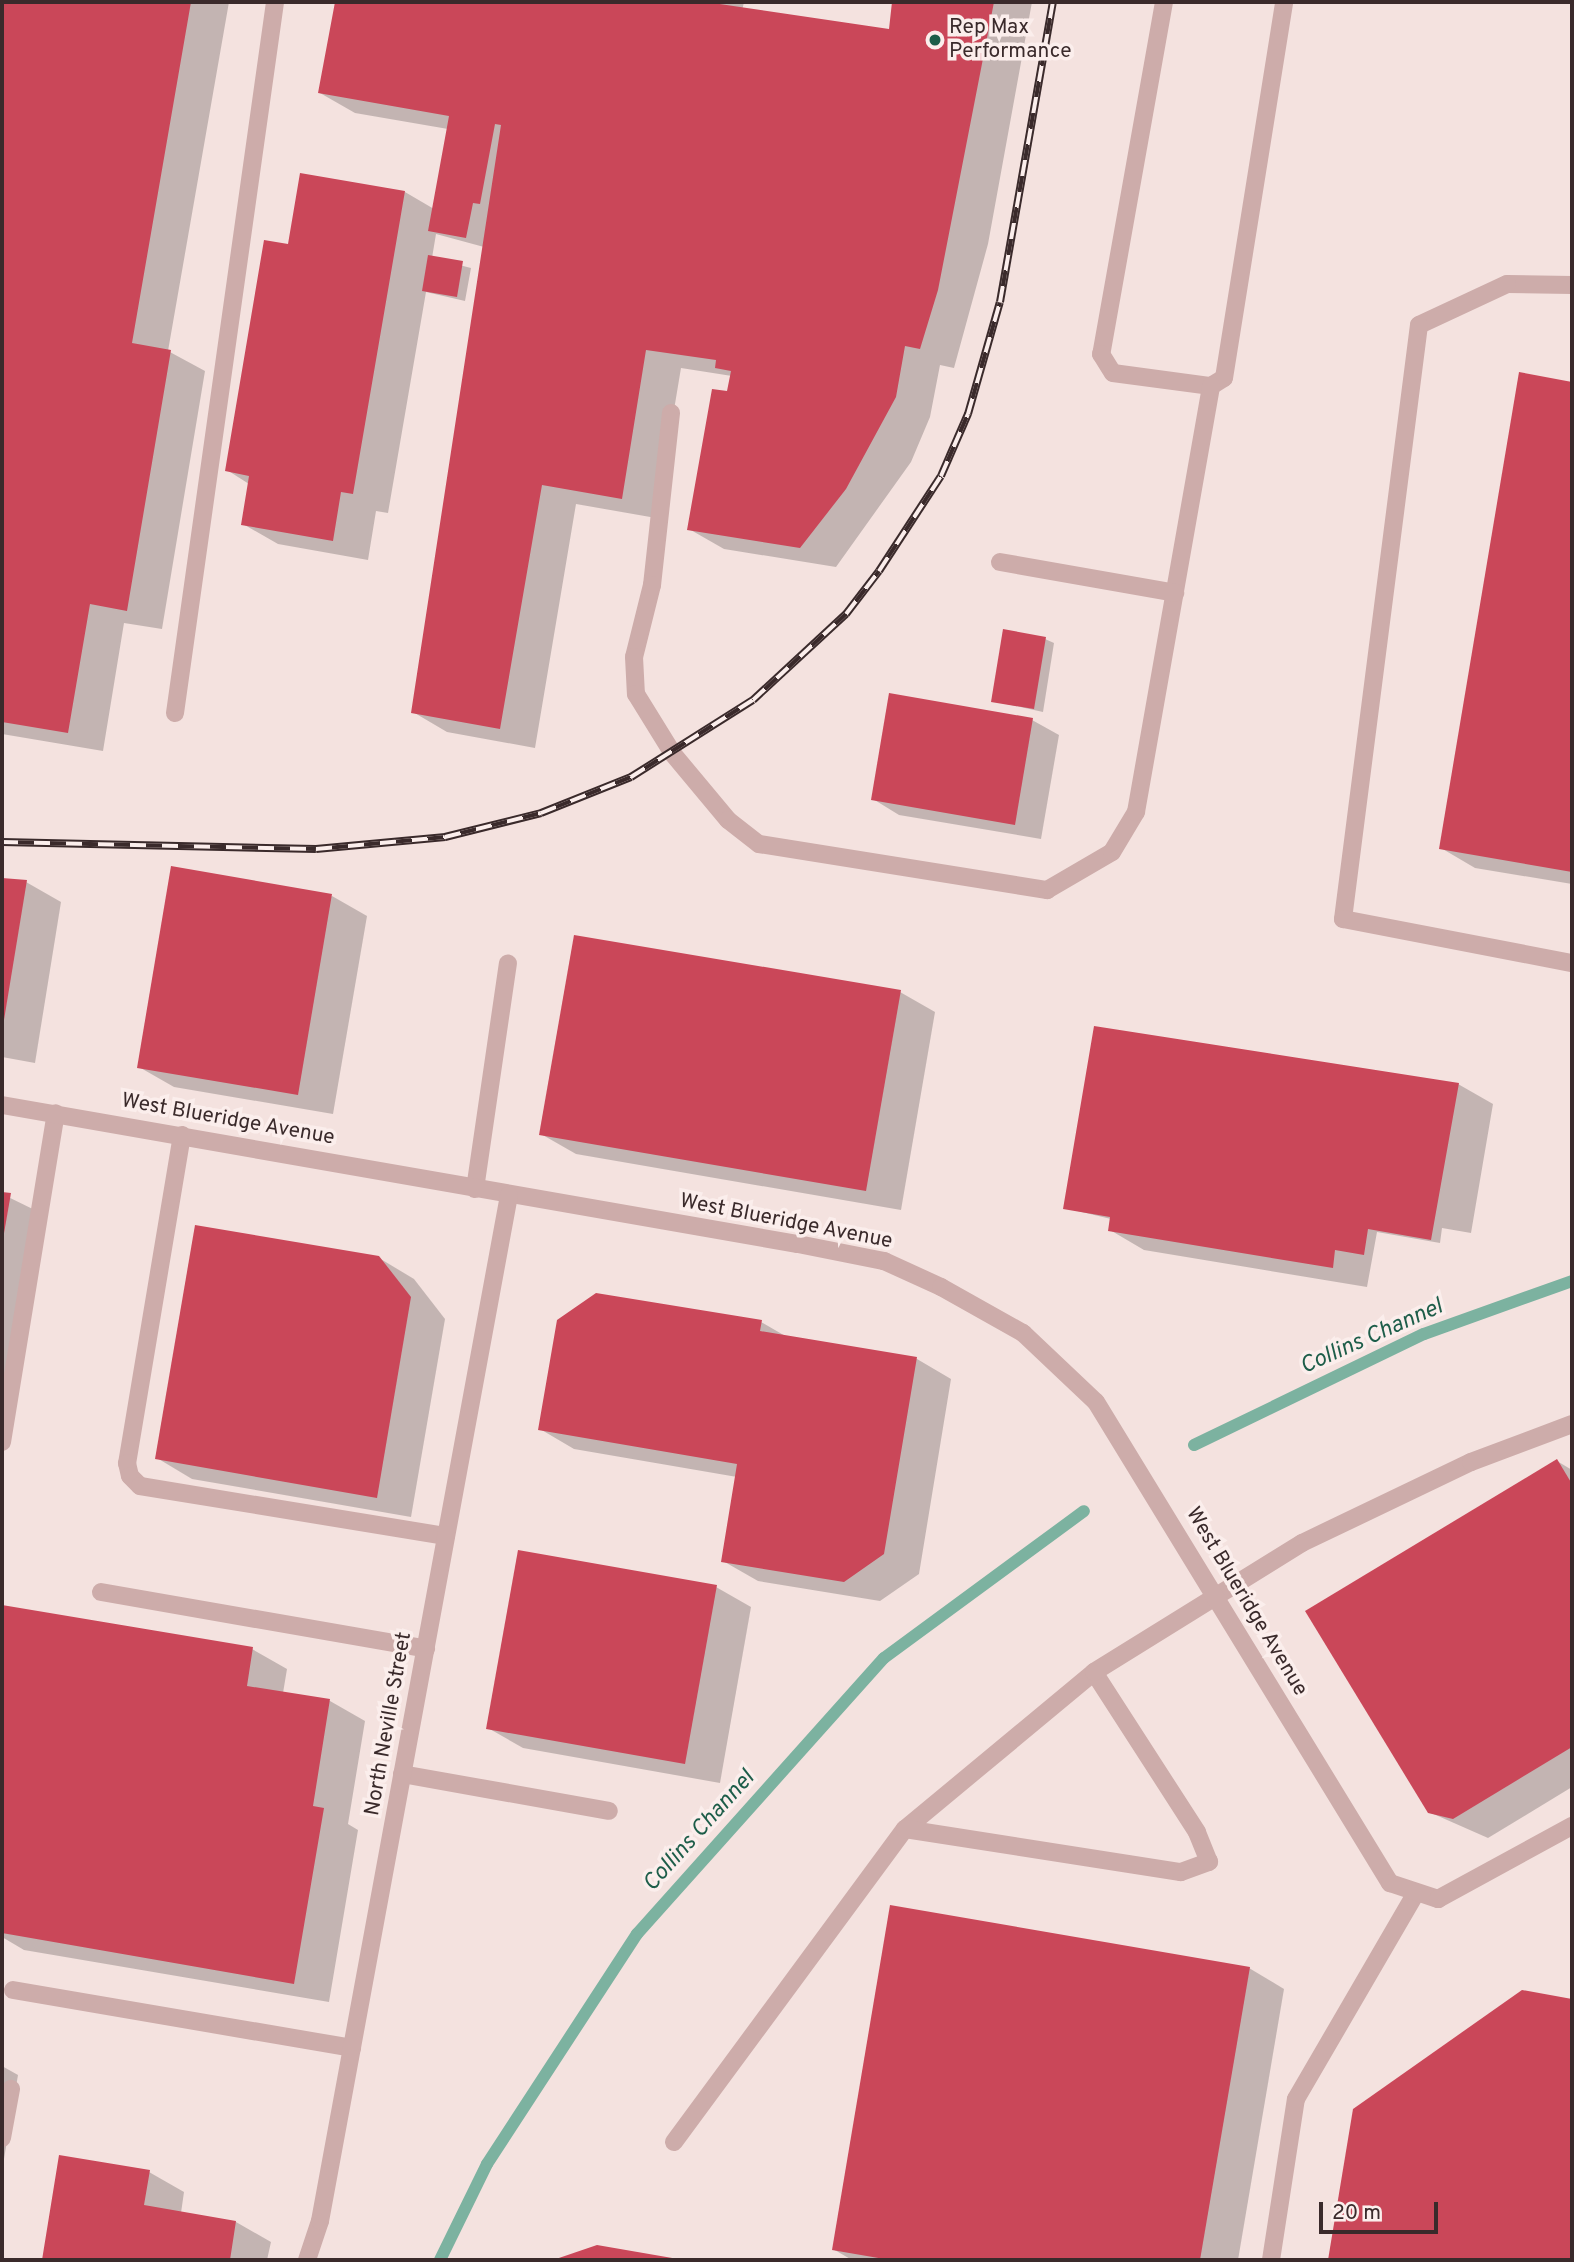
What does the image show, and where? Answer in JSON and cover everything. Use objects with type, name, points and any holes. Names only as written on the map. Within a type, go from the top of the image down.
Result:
[{"type":"street","points":[[175,712],[275,2]]},
{"type":"street","points":[[1164,2],[1101,354],[1113,373],[1211,386],[1224,378],[1284,2]]},
{"type":"street","points":[[1572,285],[1507,284],[1419,325],[1343,919],[1572,963]]},
{"type":"street","points":[[671,413],[652,585],[634,657],[636,694],[673,754],[728,820],[759,844],[1047,890],[1112,852],[1136,812],[1211,386]]},
{"type":"street","points":[[1000,562],[1175,593]]},
{"type":"street","points":[[475,1189],[508,963]]},
{"type":"street","name":"West Blueridge Avenue","points":[[2,1105],[884,1261],[1011,1326],[1096,1402],[1390,1883],[1414,1896]]},
{"type":"street","points":[[2,1443],[56,1113]]},
{"type":"street","points":[[182,1135],[127,1463],[130,1476],[141,1486],[446,1536]]},
{"type":"street","name":"North Neville Street","points":[[307,2260],[352,2048],[509,1195]]},
{"type":"street","points":[[674,2142],[905,1829],[1094,1672],[1214,1594],[1302,1543],[1471,1462],[1572,1424]]},
{"type":"street","points":[[101,1592],[426,1649]]},
{"type":"street","points":[[905,1829],[1181,1872],[1209,1862],[1197,1832],[1094,1672]]},
{"type":"street","points":[[402,1774],[608,1811]]},
{"type":"street","points":[[1271,2260],[1296,2099],[1414,1896],[1438,1899],[1572,1826]]},
{"type":"street","points":[[13,1990],[352,2048]]},
{"type":"street","points":[[2,2138],[11,2089]]},
{"type":"building","points":[[2,2],[191,2],[132,343],[171,350],[127,611],[90,604],[68,733],[2,722]]},
{"type":"building","points":[[335,2],[706,2],[889,29],[892,2],[994,2],[938,290],[920,349],[905,346],[896,397],[846,489],[800,548],[687,530],[712,389],[727,391],[731,371],[715,368],[716,360],[646,350],[622,499],[542,485],[500,729],[411,713],[501,125],[495,124],[480,204],[473,203],[466,238],[428,231],[449,116],[318,93]]},
{"type":"building","points":[[300,173],[405,191],[353,494],[341,492],[333,541],[241,525],[249,476],[225,471],[264,240],[288,244]]},
{"type":"building","points":[[428,255],[463,261],[457,297],[422,291]]},
{"type":"building","points":[[1519,372],[1572,382],[1572,872],[1439,849]]},
{"type":"building","points":[[1003,629],[1046,637],[1034,709],[991,702]]},
{"type":"building","points":[[889,693],[1033,718],[1015,825],[871,800]]},
{"type":"building","points":[[171,866],[332,894],[298,1095],[137,1068]]},
{"type":"building","points":[[2,878],[27,880],[3,1026],[2,1026]]},
{"type":"building","points":[[574,935],[901,990],[866,1191],[539,1135]]},
{"type":"building","points":[[1094,1026],[1459,1083],[1431,1240],[1368,1229],[1364,1255],[1335,1250],[1333,1268],[1108,1231],[1110,1217],[1063,1209]]},
{"type":"building","points":[[2,1192],[11,1193],[3,1239],[2,1239]]},
{"type":"building","points":[[195,1225],[379,1256],[411,1297],[377,1498],[155,1459]]},
{"type":"building","points":[[596,1293],[762,1320],[760,1331],[917,1357],[884,1554],[844,1582],[721,1562],[737,1464],[538,1430],[557,1320]]},
{"type":"building","points":[[1557,1459],[1572,1484],[1572,1747],[1453,1819],[1428,1813],[1305,1611]]},
{"type":"building","points":[[518,1550],[717,1585],[685,1764],[486,1729]]},
{"type":"building","points":[[2,1605],[253,1647],[247,1686],[330,1699],[313,1806],[324,1808],[294,1984],[2,1933]]},
{"type":"building","points":[[890,1905],[1250,1967],[1200,2260],[890,2260],[832,2250]]},
{"type":"building","points":[[1522,1990],[1572,1999],[1572,2260],[1328,2260],[1353,2109]]},
{"type":"building","points":[[59,2155],[150,2170],[144,2205],[236,2221],[230,2260],[42,2260]]},
{"type":"building","points":[[597,2245],[678,2259],[553,2260]]},
{"type":"waterway","name":"Collins Channel","points":[[1194,1445],[1424,1334],[1572,1281]]},
{"type":"waterway","name":"Collins Channel","points":[[440,2260],[487,2164],[637,1934],[884,1658],[1084,1511]]},
{"type":"railway","points":[[2,842],[316,849],[445,837],[541,813],[631,777],[753,700],[846,614],[879,571],[941,476],[968,414],[1000,302],[1053,2]]},
{"type":"place","name":"Rep Max Performance","points":[[935,40]]}]
